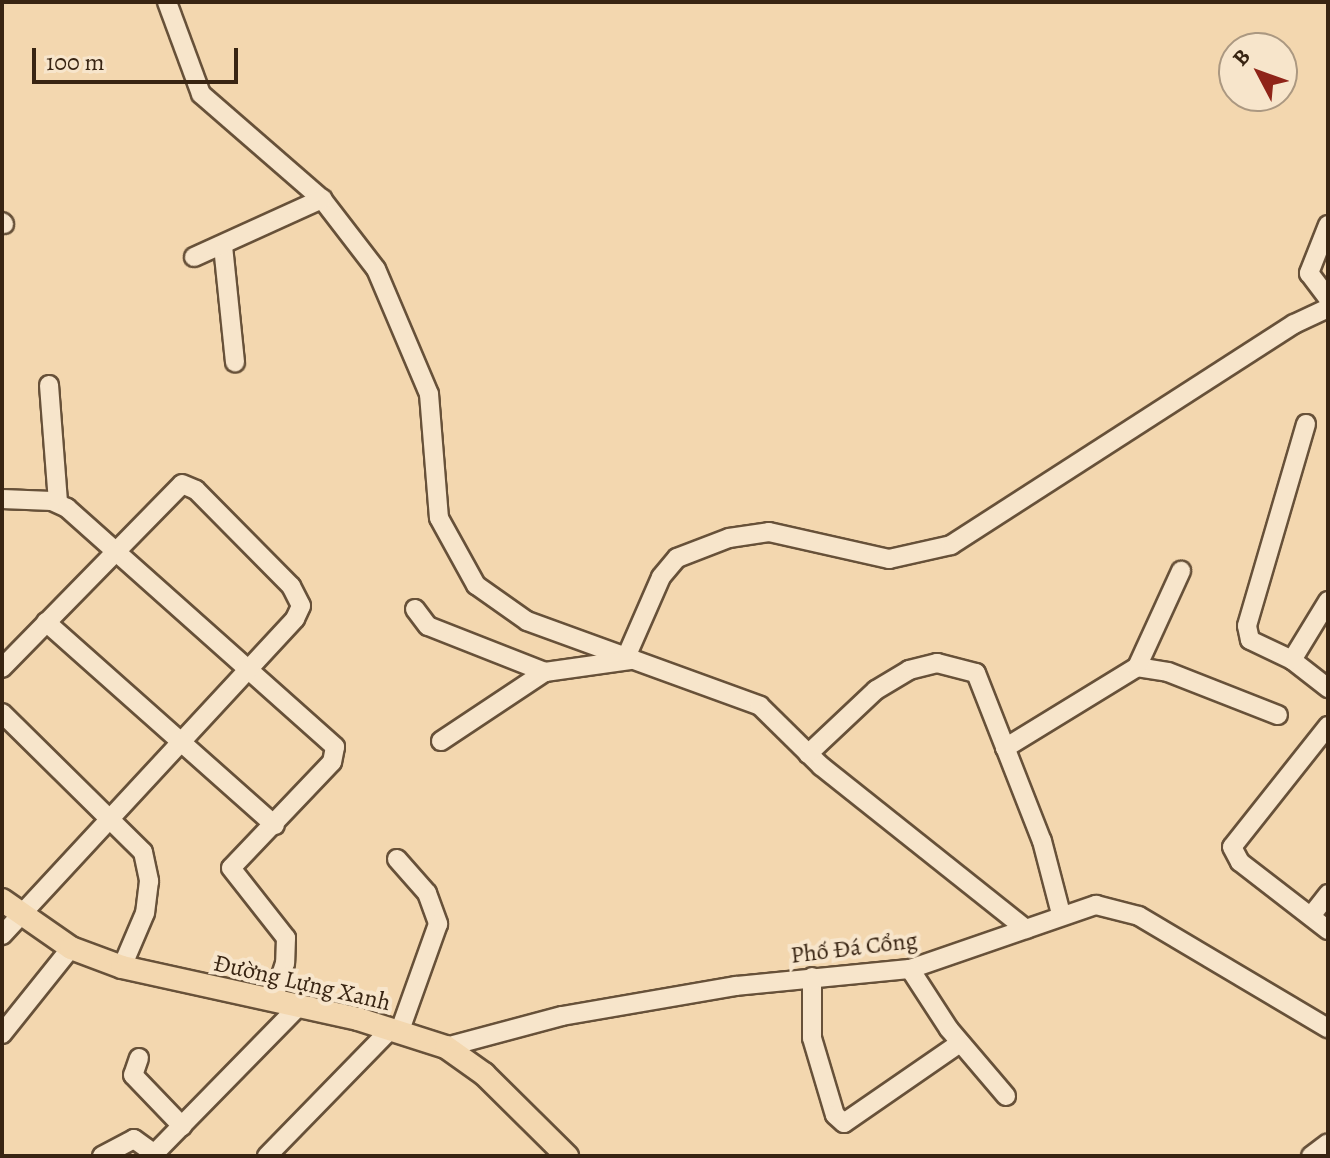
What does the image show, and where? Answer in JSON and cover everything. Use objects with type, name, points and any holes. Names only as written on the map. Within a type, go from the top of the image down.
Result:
[{"type":"main road","name":"Đường Lựng Xanh","points":[[2,900],[20,917],[71,948],[122,967],[299,1006],[446,1047],[484,1074],[567,1156]]},
{"type":"street","points":[[167,2],[201,94],[322,199],[376,269],[424,381],[439,518],[471,577],[511,614],[760,706],[808,754],[1026,929]]},
{"type":"street","points":[[194,257],[322,199]]},
{"type":"street","points":[[1328,225],[1309,273],[1328,298]]},
{"type":"street","points":[[223,246],[235,362]]},
{"type":"street","points":[[632,657],[661,577],[677,558],[729,538],[769,532],[889,559],[951,545],[1294,324],[1328,308]]},
{"type":"street","points":[[49,385],[58,503]]},
{"type":"street","points":[[1306,424],[1247,626],[1250,640],[1261,649],[1292,660],[1328,688]]},
{"type":"street","points":[[2,668],[175,488],[190,485],[196,490],[291,586],[301,606],[2,935]]},
{"type":"street","points":[[2,499],[58,503],[335,747],[332,762],[231,868],[286,938],[285,963],[273,1001]]},
{"type":"street","points":[[1005,748],[1137,667],[1181,571]]},
{"type":"street","points":[[1292,660],[1328,601]]},
{"type":"street","points":[[415,609],[428,626],[545,672]]},
{"type":"street","points":[[46,622],[275,825]]},
{"type":"street","points":[[441,741],[545,672],[632,657]]},
{"type":"street","points":[[808,754],[892,678],[937,663],[976,673],[1042,841],[1061,914]]},
{"type":"street","points":[[1137,667],[1168,672],[1278,715]]},
{"type":"street","points":[[2,713],[109,814],[148,865],[145,913],[122,967]]},
{"type":"street","points":[[1328,726],[1232,847],[1240,862],[1328,930]]},
{"type":"street","points":[[267,1156],[395,1031],[438,924],[427,893],[397,859]]},
{"type":"street","points":[[1311,916],[1328,894]]},
{"type":"street","name":"Phố Đá Cổng","points":[[446,1047],[562,1016],[812,977],[910,969],[1061,914],[1096,905],[1117,906],[1328,1028]]},
{"type":"street","points":[[2,1034],[71,948]]},
{"type":"street","points":[[910,969],[960,1043],[1006,1096]]},
{"type":"street","points":[[812,977],[812,1038],[835,1115],[844,1123],[960,1043]]},
{"type":"street","points":[[102,1156],[127,1139],[156,1155],[299,1006]]},
{"type":"street","points":[[139,1058],[133,1075],[182,1126]]},
{"type":"street","points":[[1311,1156],[1328,1143]]}]
